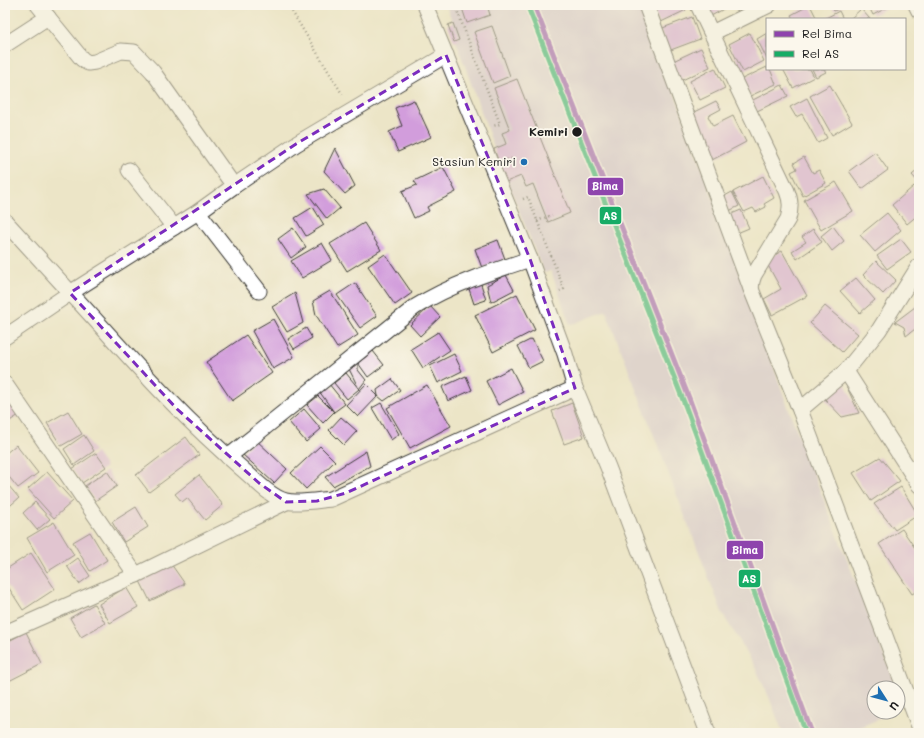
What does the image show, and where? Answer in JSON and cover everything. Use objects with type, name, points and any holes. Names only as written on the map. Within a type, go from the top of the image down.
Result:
[{"type":"street","points":[[38,5],[82,59],[88,62],[95,62],[121,51],[134,52],[153,72],[234,186]]},
{"type":"street","points":[[425,5],[530,259],[565,354],[575,388],[608,467],[708,733]]},
{"type":"street","points":[[646,5],[751,290],[800,410],[919,726]]},
{"type":"street","points":[[698,5],[787,190],[790,200],[788,219],[754,275],[751,290]]},
{"type":"street","points":[[712,34],[769,5]]},
{"type":"street","points":[[916,5],[919,11]]},
{"type":"street","points":[[5,45],[48,17]]},
{"type":"street","points":[[5,337],[70,292],[198,212],[296,144],[446,55]]},
{"type":"street","points":[[129,170],[174,227]]},
{"type":"street","points":[[198,212],[259,291]]},
{"type":"street","points":[[5,221],[177,409],[228,457],[274,496],[286,502]]},
{"type":"street","points":[[228,457],[426,300],[474,278],[530,259]]},
{"type":"street","points":[[800,410],[846,371],[879,330],[918,270]]},
{"type":"street","points":[[846,371],[919,485]]},
{"type":"street","points":[[5,384],[136,575]]},
{"type":"street","points":[[5,633],[136,575],[286,502],[331,499],[575,388]]},
{"type":"path","points":[[288,5],[353,111]]},
{"type":"path","points":[[455,5],[500,124],[493,126],[496,133]]},
{"type":"path","points":[[506,161],[514,158]]},
{"type":"path","points":[[537,221],[552,214]]},
{"type":"highlighted area","points":[[446,55],[530,259],[575,388],[346,493],[317,501],[286,502],[259,483],[177,409],[70,293],[296,144]]},
{"type":"shaded area","name":"Stasiun Kemiri","points":[[446,5],[642,5],[789,410],[894,680],[866,680],[866,720],[876,720],[851,731],[851,733],[783,733],[756,669],[723,615],[606,311],[570,325],[551,271],[544,273],[494,148],[456,41],[459,39]]},
{"type":"building","points":[[461,5],[487,5],[490,15],[467,23]]},
{"type":"building","points":[[651,5],[684,5],[686,10],[659,23]]},
{"type":"building","points":[[705,5],[731,5],[711,16]]},
{"type":"building","points":[[810,5],[816,18],[792,18],[791,15]]},
{"type":"building","points":[[831,5],[846,5],[834,11]]},
{"type":"building","points":[[868,5],[892,5],[873,15]]},
{"type":"building","points":[[861,9],[869,18],[851,18]]},
{"type":"building","points":[[839,11],[842,18],[826,18]]},
{"type":"building","points":[[692,17],[700,39],[668,51],[660,29]]},
{"type":"building","points":[[453,23],[459,40],[454,42],[448,25]]},
{"type":"building","points":[[492,26],[510,76],[493,83],[474,32]]},
{"type":"building","points":[[750,33],[764,61],[743,72],[729,44]]},
{"type":"building","points":[[766,34],[766,57],[757,39]]},
{"type":"building","points":[[701,48],[710,67],[680,81],[671,62]]},
{"type":"building","points":[[766,67],[766,70],[770,70],[776,84],[750,96],[742,79]]},
{"type":"building","points":[[715,68],[725,88],[700,100],[690,81]]},
{"type":"building","points":[[784,70],[810,70],[814,77],[793,88]]},
{"type":"building","points":[[812,70],[825,70],[826,72],[816,77]]},
{"type":"building","name":"Stasiun Kemiri","points":[[517,79],[570,213],[548,222],[533,184],[526,187],[521,176],[506,182],[494,149],[506,144],[502,133],[510,130],[494,88]]},
{"type":"building","points":[[782,85],[788,96],[757,111],[751,101]]},
{"type":"building","points":[[830,85],[852,123],[832,135],[810,96]]},
{"type":"building","points":[[807,98],[827,138],[818,143],[802,114],[796,117],[790,107]]},
{"type":"building","points":[[414,100],[431,137],[398,152],[389,132],[402,126],[395,108]]},
{"type":"building","points":[[716,101],[721,109],[708,116],[713,126],[733,116],[746,142],[712,160],[688,115]]},
{"type":"building","points":[[335,148],[355,186],[345,194],[324,171]]},
{"type":"building","points":[[875,152],[888,170],[862,189],[849,171]]},
{"type":"building","points":[[804,157],[813,173],[819,170],[826,183],[803,196],[791,172],[797,169],[794,163]]},
{"type":"building","points":[[443,167],[456,192],[427,207],[429,211],[414,218],[402,191],[417,185],[414,181]]},
{"type":"building","points":[[919,169],[919,183],[912,175]]},
{"type":"building","points":[[763,176],[774,198],[764,204],[766,207],[756,212],[753,208],[744,212],[733,192]]},
{"type":"building","points":[[836,182],[853,211],[821,230],[804,200]]},
{"type":"building","points":[[914,186],[919,191],[919,214],[907,224],[892,205]]},
{"type":"building","points":[[324,189],[340,208],[327,219],[308,194]]},
{"type":"building","points":[[732,192],[739,206],[729,211],[723,197]]},
{"type":"building","points":[[313,207],[324,225],[306,236],[295,218]]},
{"type":"building","points":[[741,210],[749,228],[737,233],[729,215]]},
{"type":"building","points":[[887,213],[901,230],[875,252],[860,235]]},
{"type":"building","points":[[364,223],[381,250],[347,271],[330,244]]},
{"type":"building","points":[[833,226],[844,241],[832,251],[821,236]]},
{"type":"building","points":[[293,228],[306,247],[291,258],[278,239]]},
{"type":"building","points":[[813,229],[822,242],[797,259],[792,251],[806,242],[802,237]]},
{"type":"building","points":[[901,239],[911,252],[887,269],[877,256]]},
{"type":"building","points":[[498,240],[505,259],[482,268],[475,249]]},
{"type":"building","points":[[322,243],[332,260],[302,278],[291,261]]},
{"type":"building","points":[[782,251],[807,296],[772,315],[764,299],[781,289],[765,260]]},
{"type":"building","points":[[385,254],[412,293],[395,305],[368,266]]},
{"type":"building","points":[[876,261],[896,280],[883,294],[863,275]]},
{"type":"building","points":[[506,275],[514,290],[491,302],[487,285]]},
{"type":"building","points":[[856,278],[875,300],[860,313],[840,291]]},
{"type":"building","points":[[480,281],[486,300],[474,304],[468,286]]},
{"type":"building","points":[[355,283],[377,316],[360,328],[337,295]]},
{"type":"building","points":[[330,291],[358,335],[337,348],[316,315],[313,301]]},
{"type":"building","points":[[295,293],[303,323],[287,332],[272,307]]},
{"type":"building","points":[[517,294],[535,330],[493,352],[475,315]]},
{"type":"building","points":[[919,304],[919,326],[906,336],[904,327],[895,322]]},
{"type":"building","points":[[430,306],[440,317],[420,336],[410,325]]},
{"type":"building","points":[[825,306],[858,334],[842,352],[810,323]]},
{"type":"building","points":[[273,319],[294,357],[273,369],[252,331]]},
{"type":"building","points":[[306,328],[312,338],[294,349],[288,339]]},
{"type":"building","points":[[438,332],[450,350],[423,368],[411,349]]},
{"type":"building","points":[[246,335],[272,373],[232,401],[206,362]]},
{"type":"building","points":[[532,339],[543,361],[529,368],[518,346]]},
{"type":"building","points":[[373,351],[384,365],[368,377],[358,363]]},
{"type":"building","points":[[454,354],[462,371],[438,383],[430,366]]},
{"type":"building","points":[[358,363],[358,370],[366,380],[359,389],[349,369]]},
{"type":"building","points":[[511,368],[523,392],[498,405],[486,381]]},
{"type":"building","points":[[346,373],[359,389],[347,399],[334,383]]},
{"type":"building","points":[[466,376],[472,390],[448,401],[442,387]]},
{"type":"building","points":[[392,379],[400,390],[384,401],[378,396],[377,390]]},
{"type":"building","points":[[844,381],[859,413],[842,417],[825,399]]},
{"type":"building","points":[[329,384],[345,404],[334,412],[319,391]]},
{"type":"building","points":[[366,384],[378,396],[358,417],[346,405]]},
{"type":"building","points":[[427,385],[451,426],[410,448],[387,408]]},
{"type":"building","points":[[5,393],[19,415],[5,424]]},
{"type":"building","points":[[318,396],[334,412],[323,423],[307,405]]},
{"type":"building","points":[[381,403],[399,434],[391,440],[372,408]]},
{"type":"building","points":[[572,403],[584,437],[564,444],[552,411]]},
{"type":"building","points":[[304,409],[321,429],[306,442],[289,422]]},
{"type":"building","points":[[68,411],[82,434],[61,446],[47,423]]},
{"type":"building","points":[[341,417],[357,431],[344,445],[329,430]]},
{"type":"building","points":[[84,435],[94,451],[74,465],[64,449]]},
{"type":"building","points":[[186,437],[199,455],[149,492],[136,475]]},
{"type":"building","points":[[255,439],[287,469],[274,483],[242,454]]},
{"type":"building","points":[[16,445],[38,473],[18,488],[5,472],[5,454]]},
{"type":"building","points":[[320,446],[335,461],[306,489],[291,473]]},
{"type":"building","points":[[366,451],[370,466],[333,486],[325,477]]},
{"type":"building","points":[[96,453],[106,467],[82,483],[72,469]]},
{"type":"building","points":[[880,457],[900,481],[871,501],[853,473]]},
{"type":"building","points":[[107,471],[117,486],[95,501],[85,486]]},
{"type":"building","points":[[47,472],[73,501],[54,518],[28,489]]},
{"type":"building","points":[[199,475],[223,505],[205,520],[187,498],[182,502],[175,494]]},
{"type":"building","points":[[8,485],[19,498],[5,510],[5,488]]},
{"type":"building","points":[[901,487],[918,515],[895,530],[874,504]]},
{"type":"building","points":[[35,502],[50,519],[37,530],[23,513]]},
{"type":"building","points":[[136,507],[148,527],[124,542],[112,522]]},
{"type":"building","points":[[54,522],[74,555],[47,572],[27,538]]},
{"type":"building","points":[[902,529],[919,554],[919,590],[912,594],[879,544]]},
{"type":"building","points":[[90,532],[107,560],[90,571],[73,542]]},
{"type":"building","points":[[31,553],[55,589],[23,610],[5,582],[5,570]]},
{"type":"building","points":[[78,558],[90,576],[79,584],[67,566]]},
{"type":"building","points":[[171,564],[185,584],[150,601],[140,581]]},
{"type":"building","points":[[126,587],[138,607],[110,623],[99,604]]},
{"type":"building","points":[[94,604],[105,623],[81,637],[70,618]]},
{"type":"building","points":[[26,632],[42,664],[5,683],[5,643]]},
{"type":"rail line","name":"Bima","points":[[534,5],[691,403],[812,733]]},
{"type":"rail line","name":"AS","points":[[528,7],[685,405],[806,733]]},
{"type":"place","name":"Kemiri","points":[[577,132]]},
{"type":"place","name":"Stasiun Kemiri","points":[[524,162]]}]
